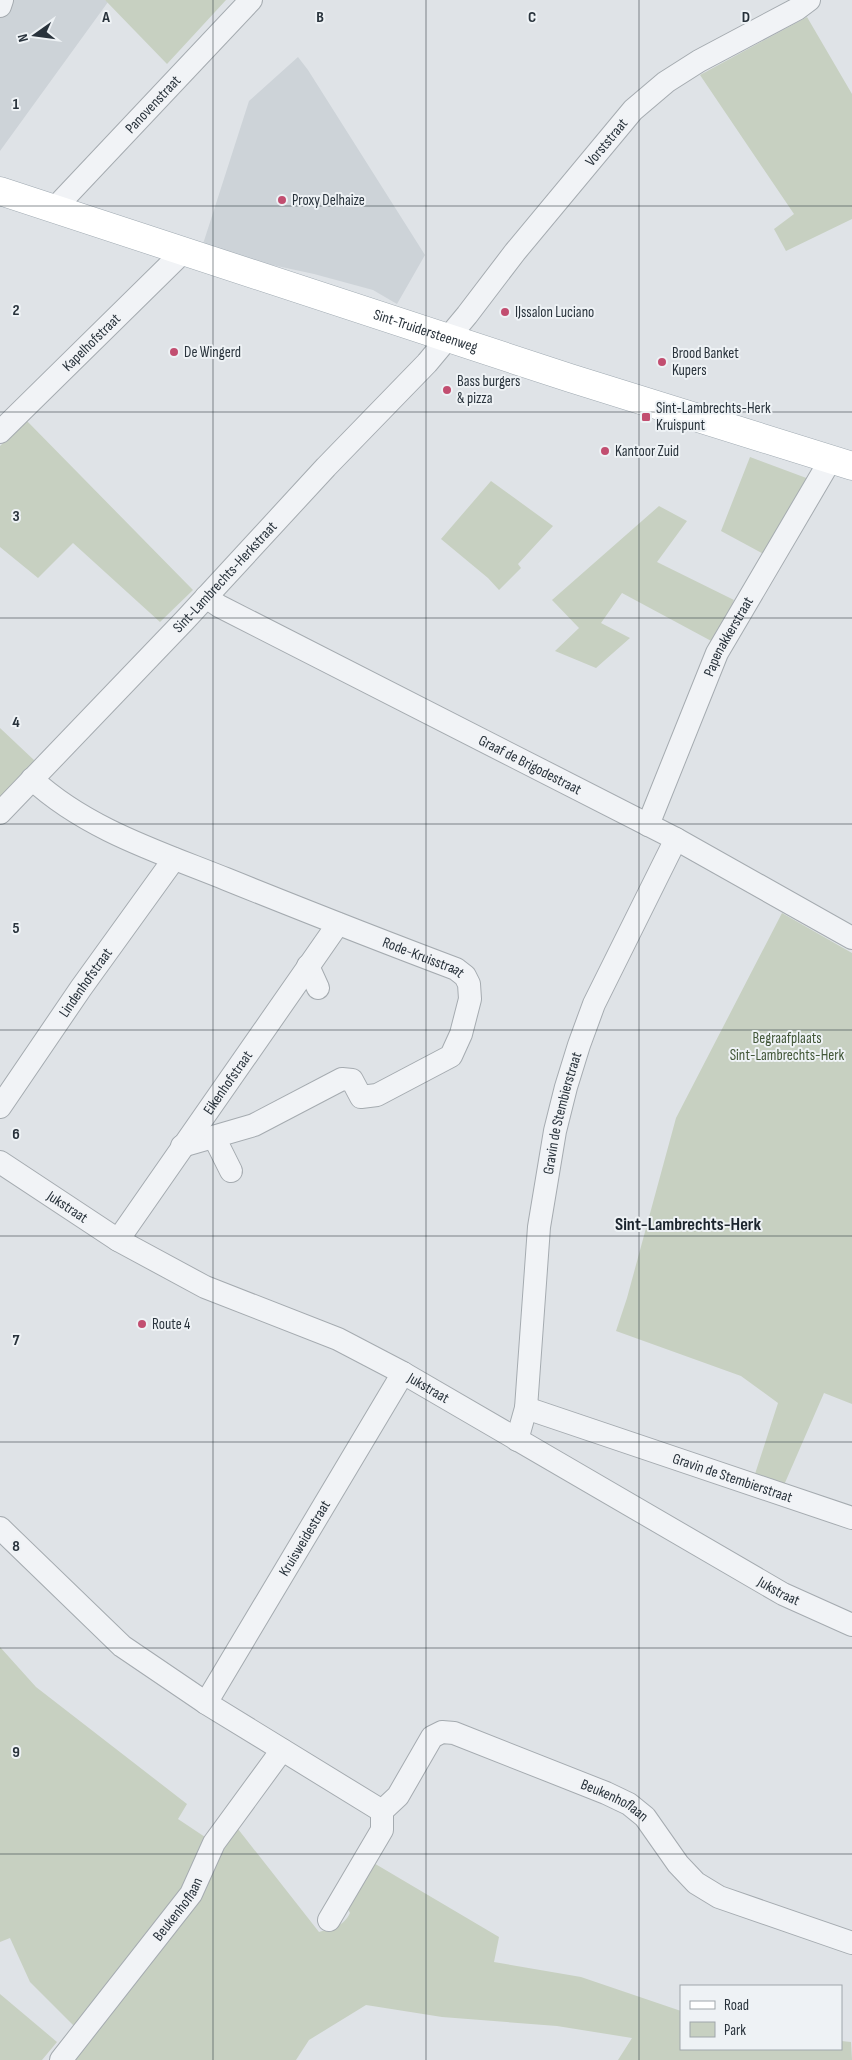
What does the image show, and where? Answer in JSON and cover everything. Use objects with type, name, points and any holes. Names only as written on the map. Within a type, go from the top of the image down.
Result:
[{"type":"main road","name":"Sint-Truidersteenweg","points":[[0,191],[570,378],[841,462]]},
{"type":"street","points":[[0,6],[2,0]]},
{"type":"street","name":"Panovenstraat","points":[[54,209],[251,0]]},
{"type":"street","name":"Vorststraat","points":[[448,337],[515,252],[633,110],[666,82],[690,66],[797,9],[809,0]]},
{"type":"street","name":"Kapelhofstraat","points":[[0,432],[183,252]]},
{"type":"street","name":"Sint-Lambrechts-Herkstraat","points":[[0,813],[206,597],[326,467],[427,363],[448,337]]},
{"type":"street","name":"Papenakkerstraat","points":[[648,825],[718,653],[761,577],[841,462]]},
{"type":"street","name":"Graaf de Brigodestraat","points":[[206,597],[219,606],[676,839],[852,938]]},
{"type":"street","name":"Rode-Kruisstraat","points":[[32,779],[58,802],[85,819],[174,858],[368,936],[456,969],[465,976],[469,984],[470,999],[461,1034],[451,1056],[377,1095],[361,1097],[352,1080],[342,1079],[254,1125],[249,1134],[214,1137],[182,1146]]},
{"type":"street","name":"Gravin de Stembierstraat","points":[[517,1440],[526,1408],[539,1227],[554,1131],[579,1045],[594,1004],[676,839]]},
{"type":"street","name":"Lindenhofstraat","points":[[0,1107],[81,988],[174,858]]},
{"type":"street","name":"Eikenhofstraat","points":[[118,1240],[338,924]]},
{"type":"street","points":[[368,936],[380,958]]},
{"type":"street","points":[[308,966],[318,988]]},
{"type":"street","points":[[214,1137],[231,1171]]},
{"type":"street","name":"Jukstraat","points":[[0,1162],[118,1240],[205,1287],[338,1339],[403,1372],[783,1594],[852,1624]]},
{"type":"street","points":[[154,1186],[163,1208]]},
{"type":"street","name":"Kruisweidestraat","points":[[206,1704],[403,1372]]},
{"type":"street","name":"Gravin de Stembierstraat","points":[[526,1408],[852,1518]]},
{"type":"street","points":[[0,1528],[122,1646],[206,1704],[382,1811],[382,1830],[329,1920]]},
{"type":"street","name":"Beukenhoflaan","points":[[382,1811],[398,1796],[432,1737],[442,1732],[454,1733],[606,1793],[629,1804],[645,1817],[678,1864],[696,1883],[719,1897],[852,1943]]},
{"type":"street","name":"Beukenhoflaan","points":[[61,2060],[190,1894],[214,1843],[282,1750]]},
{"type":"shaded area","points":[[0,0],[105,0],[108,2],[0,151]]},
{"type":"shaded area","points":[[298,57],[425,255],[397,304],[373,290],[263,263],[203,244],[249,101]]},
{"type":"green space","points":[[105,0],[226,0],[167,64]]},
{"type":"green space","points":[[807,17],[852,94],[852,219],[786,251],[774,229],[794,214],[700,75]]},
{"type":"green space","points":[[26,420],[193,590],[160,622],[73,543],[38,578],[0,547],[0,446]]},
{"type":"green space","points":[[750,457],[809,479],[767,556],[721,531]]},
{"type":"green space","points":[[491,481],[553,526],[518,564],[521,568],[499,590],[488,578],[441,539]]},
{"type":"green space","points":[[659,506],[687,521],[657,562],[734,600],[715,643],[622,593],[601,623],[630,638],[596,668],[555,651],[579,628],[552,600]]},
{"type":"green space","points":[[0,728],[35,761],[0,799]]},
{"type":"green space","name":"Begraafplaats Sint-Lambrechts-Herk","points":[[782,913],[852,953],[852,1404],[824,1393],[784,1485],[755,1474],[778,1403],[741,1376],[616,1331],[627,1298],[676,1118]]},
{"type":"green space","points":[[0,1647],[36,1687],[187,1804],[178,1819],[208,1839],[185,1889],[78,2030],[30,1982],[10,1938],[0,1942]]},
{"type":"green space","points":[[238,1829],[319,1932],[337,1926],[347,1918],[350,1913],[346,1905],[372,1862],[499,1937],[494,1962],[581,1977],[680,2011],[680,2050],[842,2050],[842,2041],[851,2042],[852,2060],[618,2060],[632,2038],[557,2026],[442,2017],[366,2005],[309,2040],[296,2060],[65,2060],[216,1849]]},
{"type":"green space","points":[[0,1994],[57,2042],[42,2060],[0,2060]]},
{"type":"place","name":"Proxy Delhaize","points":[[282,200]]},
{"type":"place","name":"IJssalon Luciano","points":[[505,312]]},
{"type":"place","name":"De Wingerd","points":[[174,352]]},
{"type":"place","name":"Brood Banket Kupers","points":[[662,362]]},
{"type":"place","name":"Bass burgers & pizza","points":[[447,390]]},
{"type":"place","name":"Sint-Lambrechts-Herk Kruispunt","points":[[646,417]]},
{"type":"place","name":"Kantoor Zuid","points":[[605,451]]},
{"type":"place","name":"Route 4","points":[[142,1324]]},
{"type":"district","name":"Sint-Lambrechts-Herk","points":[[688,1224]]}]
